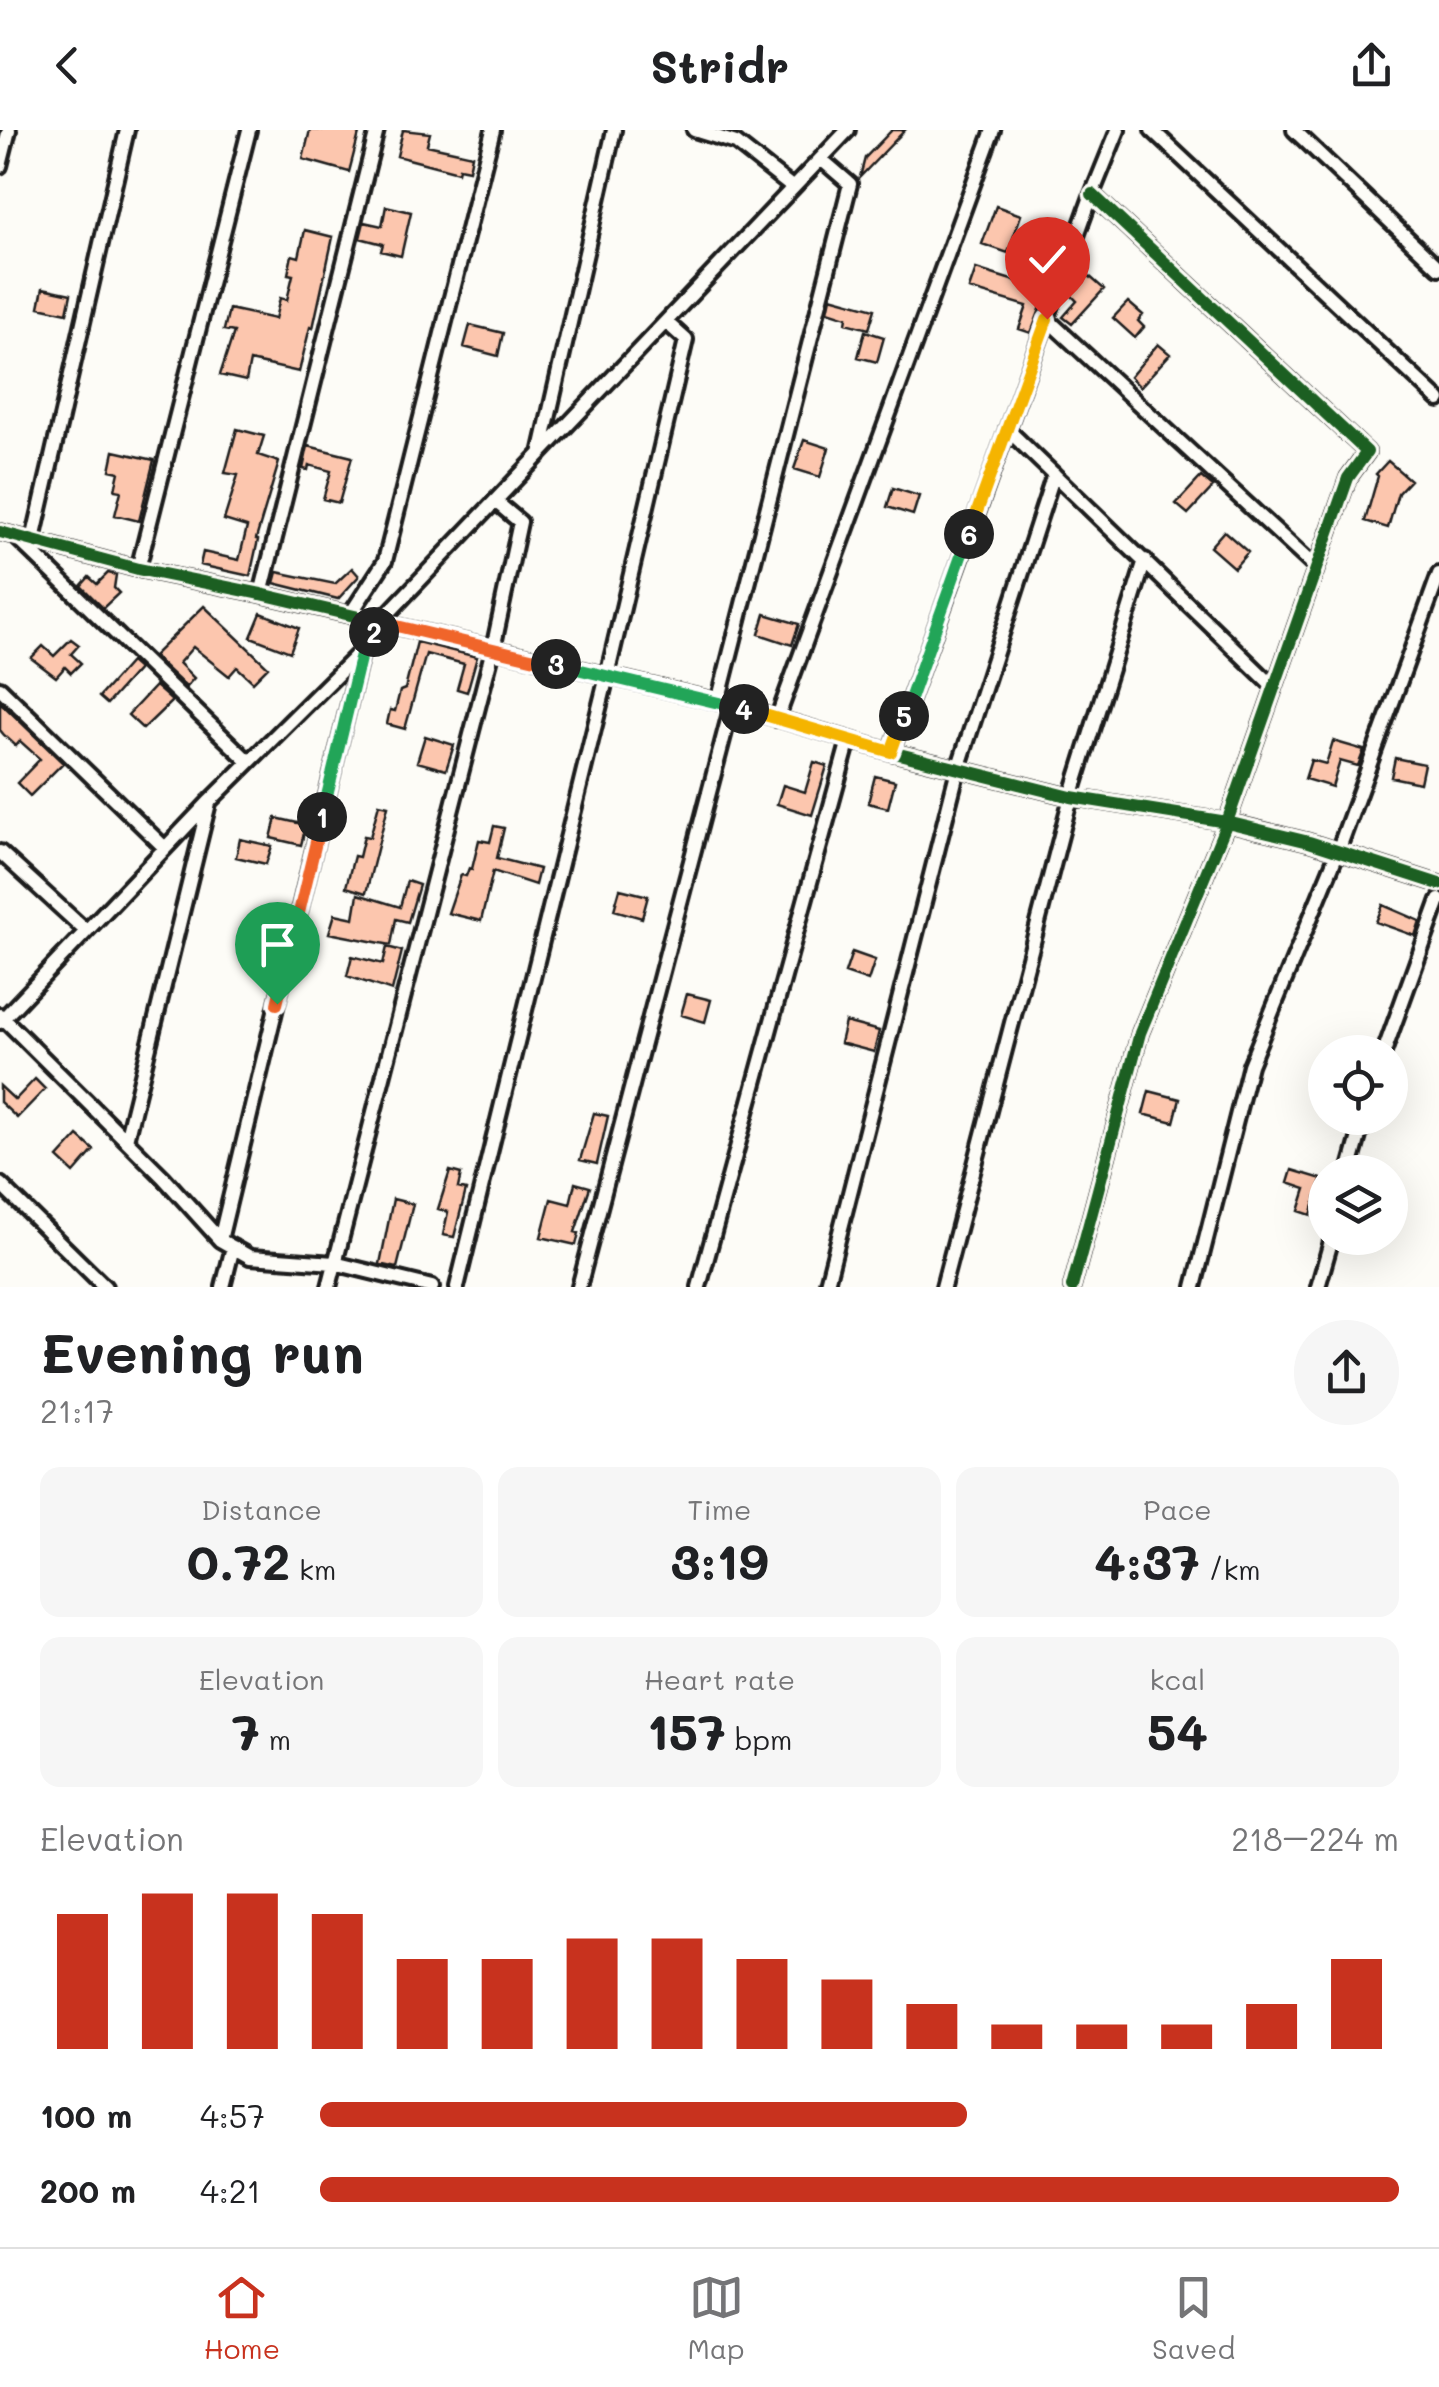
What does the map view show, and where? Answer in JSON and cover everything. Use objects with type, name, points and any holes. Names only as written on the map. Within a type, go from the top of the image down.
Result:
[{"type":"street","points":[[0,166],[9,130]]},
{"type":"street","points":[[33,540],[127,130]]},
{"type":"street","points":[[138,569],[248,130]]},
{"type":"street","points":[[260,594],[377,130]]},
{"type":"street","points":[[350,615],[385,561],[493,130]]},
{"type":"street","points":[[540,454],[614,130]]},
{"type":"street","points":[[694,130],[737,136],[793,188]]},
{"type":"street","points":[[432,1287],[334,1262],[250,1257],[227,1244],[1,1018],[362,650],[380,622],[848,130]]},
{"type":"street","points":[[777,719],[993,130]]},
{"type":"street","points":[[891,752],[1118,130]]},
{"type":"street","points":[[1152,130],[1439,400]]},
{"type":"street","points":[[1294,130],[1439,268]]},
{"type":"street","points":[[579,1287],[850,184],[821,158]]},
{"type":"street","points":[[1072,1287],[1140,1033],[1227,822],[1348,478],[1367,452],[1092,194]]},
{"type":"street","points":[[1047,319],[1316,568]]},
{"type":"street","points":[[458,1287],[686,340],[666,322]]},
{"type":"street","points":[[1007,429],[1274,688]]},
{"type":"street","points":[[826,1287],[958,769],[1054,474]]},
{"type":"street","points":[[328,1287],[493,649],[520,522],[495,502]]},
{"type":"street","points":[[7,534],[138,569],[725,704],[891,752],[1070,797],[1227,822],[1338,851],[1439,884]]},
{"type":"street","points":[[7,534],[249,762]]},
{"type":"street","points":[[943,1287],[1070,797],[1145,560]]},
{"type":"street","points":[[1194,1287],[1250,1065],[1338,851],[1439,574]]},
{"type":"street","points":[[222,1287],[227,1244],[362,650]]},
{"type":"street","points":[[0,688],[165,848]]},
{"type":"street","points":[[699,1287],[849,740]]},
{"type":"street","points":[[126,1140],[210,801]]},
{"type":"street","points":[[0,852],[86,932]]},
{"type":"street","points":[[1390,1035],[1439,900]]},
{"type":"street","points":[[0,1184],[105,1287]]},
{"type":"street","points":[[1318,1287],[1327,1255]]},
{"type":"building","points":[[310,130],[360,130],[349,172],[303,159]]},
{"type":"building","points":[[403,130],[430,133],[427,145],[472,155],[469,170],[459,168],[458,172],[397,156]]},
{"type":"building","points":[[892,130],[905,130],[860,177],[865,158]]},
{"type":"building","points":[[386,206],[411,212],[401,256],[381,251],[383,244],[360,238],[364,222],[382,226]]},
{"type":"building","points":[[996,206],[1021,215],[1008,253],[982,244]]},
{"type":"building","points":[[305,230],[333,237],[299,372],[250,361],[246,381],[220,375],[234,332],[224,330],[229,309],[275,319],[280,298],[287,300],[293,275],[288,274],[292,255],[299,257]]},
{"type":"building","points":[[976,269],[1047,291],[1031,333],[1019,329],[1027,306],[969,289]]},
{"type":"building","points":[[1088,275],[1104,289],[1072,324],[1063,317],[1077,301],[1070,294]]},
{"type":"building","points":[[43,288],[71,294],[67,313],[39,307]]},
{"type":"building","points":[[831,297],[875,309],[869,329],[846,323],[847,317],[828,311]]},
{"type":"building","points":[[1128,302],[1143,315],[1138,321],[1144,327],[1135,338],[1113,318]]},
{"type":"building","points":[[470,325],[503,333],[498,356],[464,347]]},
{"type":"building","points":[[865,331],[884,337],[877,362],[858,357]]},
{"type":"building","points":[[1158,344],[1170,354],[1140,387],[1130,377]]},
{"type":"building","points":[[237,429],[264,436],[258,455],[279,462],[256,539],[250,576],[200,565],[203,552],[239,560],[247,527],[224,520],[238,475],[225,473]]},
{"type":"building","points":[[804,440],[829,448],[820,477],[794,469]]},
{"type":"building","points":[[308,446],[352,457],[339,503],[323,499],[331,471],[309,465],[308,470],[303,469]]},
{"type":"building","points":[[114,451],[154,460],[139,521],[115,515],[121,491],[115,490],[119,472],[110,470]]},
{"type":"building","points":[[1388,461],[1410,480],[1398,493],[1388,528],[1365,521],[1376,474]]},
{"type":"building","points":[[1201,477],[1213,487],[1188,514],[1176,504]]},
{"type":"building","points":[[893,488],[919,496],[913,515],[887,507]]},
{"type":"building","points":[[1224,531],[1248,552],[1234,568],[1210,547]]},
{"type":"building","points":[[352,568],[359,576],[338,599],[274,583],[277,572],[335,584]]},
{"type":"building","points":[[108,573],[116,575],[114,588],[119,593],[103,608],[81,586],[89,577],[97,584]]},
{"type":"building","points":[[204,606],[268,667],[253,682],[237,667],[229,676],[193,647],[179,663],[194,678],[186,687],[153,656]]},
{"type":"building","points":[[261,613],[299,628],[290,652],[251,637]]},
{"type":"building","points":[[765,614],[799,624],[792,645],[759,634]]},
{"type":"building","points":[[71,639],[79,645],[71,654],[81,663],[71,673],[65,667],[56,677],[31,658],[43,646],[54,656]]},
{"type":"building","points":[[417,642],[477,657],[467,692],[457,689],[464,664],[426,654],[405,729],[387,724],[390,710],[395,711],[400,691],[405,689]]},
{"type":"building","points":[[130,662],[138,669],[107,704],[99,697]]},
{"type":"building","points":[[155,686],[172,701],[143,729],[128,715]]},
{"type":"building","points":[[0,702],[63,763],[30,796],[17,783],[40,759],[20,741],[16,746],[0,730]]},
{"type":"building","points":[[425,736],[454,745],[446,770],[417,762]]},
{"type":"building","points":[[1333,741],[1364,750],[1358,766],[1340,761],[1332,787],[1305,779],[1311,760],[1326,764]]},
{"type":"building","points":[[1395,758],[1424,764],[1420,783],[1391,777]]},
{"type":"building","points":[[814,762],[827,766],[812,815],[777,804],[783,785],[805,792]]},
{"type":"building","points":[[875,776],[895,781],[888,808],[868,803]]},
{"type":"building","points":[[379,804],[388,806],[366,893],[346,887],[354,856],[359,857],[364,836],[370,837]]},
{"type":"building","points":[[276,818],[306,825],[301,845],[271,838]]},
{"type":"building","points":[[494,826],[504,828],[497,858],[539,869],[535,885],[493,871],[481,921],[448,913],[461,875],[466,876],[472,869],[479,840],[490,842]]},
{"type":"building","points":[[240,839],[272,846],[266,864],[236,857]]},
{"type":"building","points":[[407,881],[419,885],[408,922],[396,919],[391,945],[329,933],[335,914],[354,918],[358,894],[400,907]]},
{"type":"building","points":[[620,889],[648,896],[642,918],[614,910]]},
{"type":"building","points":[[1383,905],[1420,921],[1415,936],[1376,922]]},
{"type":"building","points":[[387,947],[402,951],[392,991],[347,976],[352,956],[383,964]]},
{"type":"building","points":[[852,952],[875,960],[868,981],[845,973]]},
{"type":"building","points":[[687,994],[711,1000],[705,1022],[681,1015]]},
{"type":"building","points":[[845,1022],[879,1031],[874,1052],[840,1043]]},
{"type":"building","points":[[35,1079],[45,1089],[17,1118],[0,1102],[0,1086],[15,1100]]},
{"type":"building","points":[[1149,1091],[1180,1099],[1174,1122],[1143,1114]]},
{"type":"building","points":[[594,1113],[608,1116],[597,1164],[580,1160]]},
{"type":"building","points":[[78,1136],[94,1150],[74,1173],[58,1158]]},
{"type":"building","points":[[1292,1170],[1308,1175],[1308,1214],[1299,1211],[1306,1189],[1288,1183]]},
{"type":"building","points":[[450,1171],[461,1174],[458,1188],[466,1190],[454,1237],[443,1235],[448,1212],[438,1209]]},
{"type":"building","points":[[575,1183],[590,1187],[575,1232],[579,1233],[576,1245],[541,1237],[551,1199],[570,1204]]},
{"type":"building","points":[[393,1199],[413,1204],[397,1268],[380,1264]]},
{"type":"cycle path","points":[[1072,1287],[1140,1033],[1227,822],[1348,478],[1367,452],[1092,194]]},
{"type":"cycle path","points":[[0,532],[138,569],[261,594],[732,705],[891,752],[1071,797],[1227,822],[1309,842],[1439,884]]},
{"type":"route","points":[[277,1004],[362,650],[380,622],[732,706],[891,752],[1047,319]]}]
